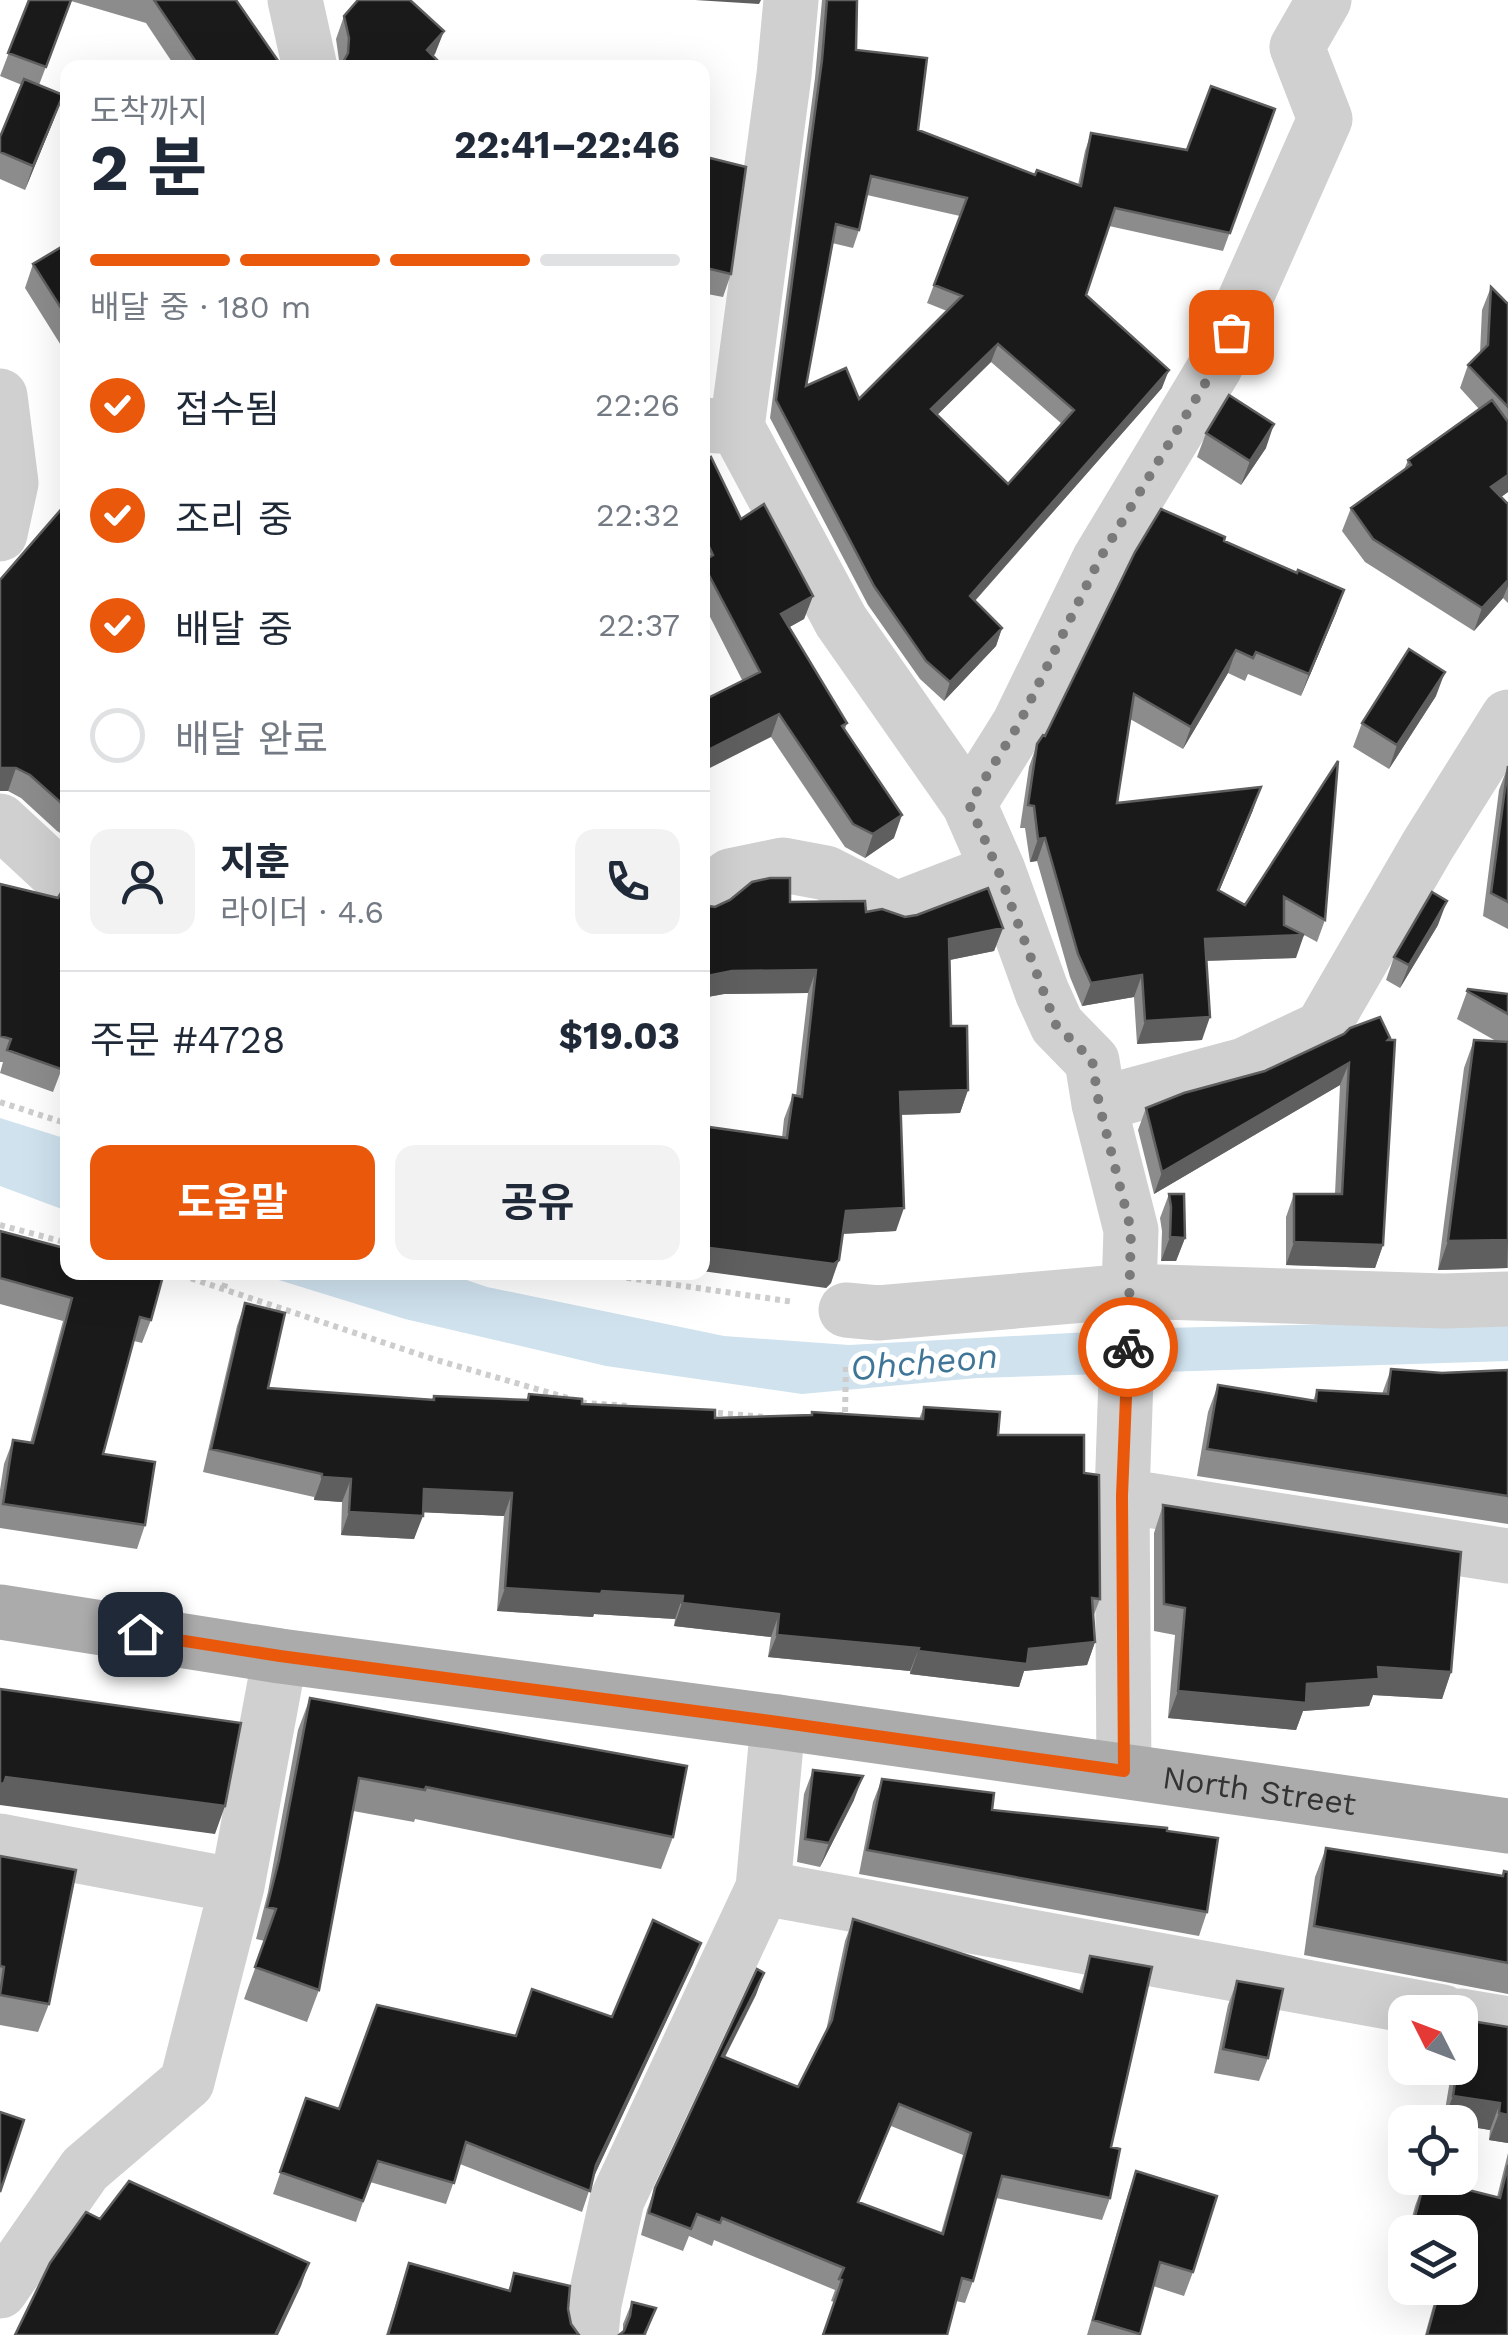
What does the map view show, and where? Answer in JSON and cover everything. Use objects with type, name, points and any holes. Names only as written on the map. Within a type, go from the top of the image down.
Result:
[{"type":"main road","name":"North Street","points":[[0,1612],[280,1656],[1508,1826]]},
{"type":"street","points":[[295,0],[308,60]]},
{"type":"street","points":[[790,0],[784,75],[720,426],[841,621],[969,804],[1056,1025],[1092,1060],[1099,1104],[1131,1230],[1122,1496],[1124,1771]]},
{"type":"street","points":[[969,804],[1019,724],[1099,560],[1215,367],[1231,332],[1325,119],[1296,47],[1324,0]]},
{"type":"street","points":[[0,396],[11,483],[0,534]]},
{"type":"street","points":[[1099,1104],[1244,1065],[1322,1028],[1508,717]]},
{"type":"street","points":[[0,820],[60,876]]},
{"type":"street","points":[[710,892],[730,876],[783,865],[826,873],[897,910],[998,870]]},
{"type":"street","points":[[846,1310],[878,1312],[1130,1291],[1444,1301],[1508,1299]]},
{"type":"street","points":[[1122,1496],[1508,1556]]},
{"type":"street","points":[[0,2290],[86,2169],[187,2082],[237,1886],[280,1656]]},
{"type":"street","points":[[591,2335],[617,2200],[763,1888],[778,1722]]},
{"type":"street","points":[[0,1841],[237,1886]]},
{"type":"street","points":[[763,1888],[1388,2002]]},
{"type":"street","points":[[1478,2019],[1508,2024]]},
{"type":"path","points":[[0,1102],[60,1121]]},
{"type":"path","points":[[0,1225],[60,1242]]},
{"type":"path","points":[[198,1280],[433,1359],[585,1403],[645,1408]]},
{"type":"path","points":[[224,1288],[226,1280]]},
{"type":"path","points":[[642,1280],[846,1310]]},
{"type":"path","points":[[830,1416],[845,1415],[845,1406]]},
{"type":"path","points":[[704,1412],[784,1418]]},
{"type":"water","points":[[0,1118],[60,1137],[60,1208],[0,1186]]},
{"type":"water","name":"Ohcheon","points":[[279,1280],[466,1280],[724,1336],[849,1345],[1163,1328],[1508,1320],[1508,1361],[977,1378],[802,1394],[606,1366],[405,1319]]},
{"type":"building","points":[[29,0],[71,0],[46,67],[8,53]]},
{"type":"building","points":[[154,0],[236,0],[277,60],[195,60]]},
{"type":"building","points":[[358,0],[410,0],[444,31],[427,50],[437,60],[344,60],[349,38],[344,16]]},
{"type":"building","points":[[827,0],[857,0],[856,50],[927,58],[918,130],[1035,175],[1037,170],[1081,186],[1091,133],[1187,150],[1211,86],[1275,109],[1230,233],[1115,208],[1086,295],[1169,370],[970,596],[1002,628],[950,682],[926,661],[874,586],[776,400]],"holes":[[[871,176],[967,198],[934,285],[962,296],[859,399],[846,368],[806,386],[836,224],[859,230]],[[998,344],[1074,410],[1008,484],[931,409]]]},
{"type":"building","points":[[24,79],[60,94],[33,166],[0,152],[0,137]]},
{"type":"building","points":[[710,158],[746,167],[731,274],[710,269]]},
{"type":"building","points":[[60,248],[60,306],[33,264]]},
{"type":"building","points":[[1491,287],[1508,304],[1508,407],[1468,365],[1488,345]]},
{"type":"building","points":[[1229,395],[1274,424],[1250,461],[1206,433]]},
{"type":"building","points":[[1492,400],[1508,422],[1508,475],[1491,487],[1508,504],[1508,580],[1482,608],[1373,539],[1351,508],[1411,465],[1408,460]]},
{"type":"building","points":[[710,457],[741,519],[764,504],[813,596],[781,614],[847,723],[842,726],[902,815],[873,834],[853,824],[779,714],[710,749],[710,697],[760,672],[710,577]]},
{"type":"building","points":[[1161,509],[1225,537],[1224,541],[1344,590],[1309,674],[1256,652],[1253,658],[1236,650],[1191,727],[1134,694],[1117,803],[1261,787],[1218,890],[1245,905],[1338,761],[1325,920],[1284,897],[1284,925],[1304,935],[1205,939],[1210,1017],[1145,1021],[1142,975],[1091,983],[1078,954],[1045,838],[1038,839],[1034,806],[1028,805],[1037,744],[1045,736],[1135,552]]},
{"type":"building","points":[[60,511],[60,802],[30,775],[16,768],[0,768],[0,580]]},
{"type":"building","points":[[1409,649],[1445,672],[1397,745],[1362,723]]},
{"type":"building","points":[[1508,766],[1508,902],[1491,893]]},
{"type":"building","points":[[790,878],[790,902],[865,901],[866,912],[882,909],[905,917],[988,888],[1003,928],[949,939],[951,1026],[967,1026],[968,1090],[900,1092],[904,1208],[846,1211],[839,1260],[834,1264],[710,1248],[710,1127],[787,1138],[793,1095],[802,1097],[816,970],[732,971],[710,975],[710,906],[730,900],[752,882]]},
{"type":"building","points":[[0,884],[58,898],[60,895],[60,1069],[7,1050],[11,1039],[0,1036]]},
{"type":"building","points":[[1432,892],[1447,901],[1409,965],[1394,957]]},
{"type":"building","points":[[1467,991],[1508,994],[1508,1014]]},
{"type":"building","points":[[1380,1017],[1388,1040],[1395,1040],[1383,1245],[1294,1242],[1294,1194],[1342,1194],[1349,1063],[1162,1172],[1146,1108],[1184,1093],[1265,1071]]},
{"type":"building","points":[[1474,1040],[1508,1042],[1508,1240],[1448,1241]]},
{"type":"building","points":[[1169,1194],[1184,1194],[1185,1238],[1170,1237]]},
{"type":"building","points":[[0,1231],[60,1247],[60,1280],[162,1280],[151,1320],[140,1317],[103,1454],[155,1462],[145,1525],[3,1504],[13,1440],[33,1443],[72,1298],[0,1278]]},
{"type":"building","points":[[245,1303],[285,1313],[268,1388],[434,1400],[434,1396],[528,1400],[529,1394],[582,1399],[582,1404],[715,1410],[715,1418],[812,1412],[923,1419],[924,1407],[1000,1412],[998,1435],[1084,1435],[1084,1473],[1099,1475],[1100,1599],[1092,1598],[1095,1642],[1029,1649],[1027,1664],[918,1651],[919,1648],[777,1635],[779,1614],[682,1603],[683,1596],[505,1588],[512,1493],[424,1489],[423,1516],[349,1512],[351,1479],[322,1477],[211,1449]]},
{"type":"building","points":[[1391,1369],[1442,1373],[1508,1370],[1508,1496],[1207,1449],[1218,1385],[1316,1401],[1317,1390],[1388,1394]]},
{"type":"building","points":[[1163,1505],[1461,1552],[1451,1672],[1378,1667],[1379,1679],[1307,1684],[1306,1703],[1178,1691],[1185,1608],[1164,1604]]},
{"type":"building","points":[[0,1689],[241,1723],[225,1806],[6,1777],[0,1784]]},
{"type":"building","points":[[310,1698],[687,1766],[673,1837],[426,1787],[425,1790],[359,1778],[319,1990],[255,1967],[276,1909],[267,1907]]},
{"type":"building","points":[[813,1770],[863,1776],[829,1843],[805,1839]]},
{"type":"building","points":[[882,1779],[994,1793],[992,1810],[1167,1828],[1218,1838],[1207,1912],[867,1850]]},
{"type":"building","points":[[1326,1848],[1503,1876],[1504,1871],[1508,1872],[1508,1963],[1314,1926]]},
{"type":"building","points":[[0,1856],[76,1870],[49,2004],[0,1995],[4,1967],[0,1966]]},
{"type":"building","points":[[853,1919],[1082,1992],[1090,1956],[1152,1967],[1111,2147],[1120,2149],[1110,2198],[1002,2176],[973,2281],[962,2278],[947,2335],[823,2335],[844,2268],[722,2218],[720,2223],[697,2214],[691,2229],[649,2213],[655,2188],[757,1969],[764,1973],[722,2056],[798,2087],[832,2020]],"holes":[[[899,2104],[971,2133],[943,2234],[858,2202]]]},
{"type":"building","points":[[653,1920],[701,1943],[596,2165],[590,2191],[466,2142],[454,2183],[378,2161],[363,2201],[280,2172],[306,2098],[339,2109],[377,2005],[516,2036],[532,1989],[612,2017]]},
{"type":"building","points":[[1237,1981],[1283,1989],[1268,2058],[1223,2049]]},
{"type":"building","points":[[1478,2022],[1508,2027],[1508,2115],[1499,2113],[1500,2103],[1453,2096],[1455,2085],[1478,2085]]},
{"type":"building","points":[[0,2112],[24,2120],[0,2192]]},
{"type":"building","points":[[1508,2165],[1508,2335],[1427,2335],[1435,2305],[1478,2305],[1478,2215],[1415,2215],[1421,2195],[1478,2192],[1500,2198]]},
{"type":"building","points":[[1136,2171],[1217,2196],[1193,2272],[1160,2262],[1140,2334],[1093,2320]]},
{"type":"building","points":[[129,2181],[309,2263],[275,2335],[15,2335],[50,2263],[86,2212],[100,2219]]},
{"type":"building","points":[[409,2263],[510,2291],[514,2273],[570,2286],[568,2309],[571,2324],[579,2335],[388,2335]]},
{"type":"building","points":[[632,2302],[656,2308],[644,2335],[619,2335],[630,2316]]},
{"type":"way so far","points":[[1128,1347],[1131,1230],[1099,1104],[1092,1060],[1056,1025],[969,804],[1019,724],[1099,560],[1215,367],[1231,332]]},
{"type":"route","points":[[140,1634],[1124,1771],[1122,1496],[1128,1347]]}]
